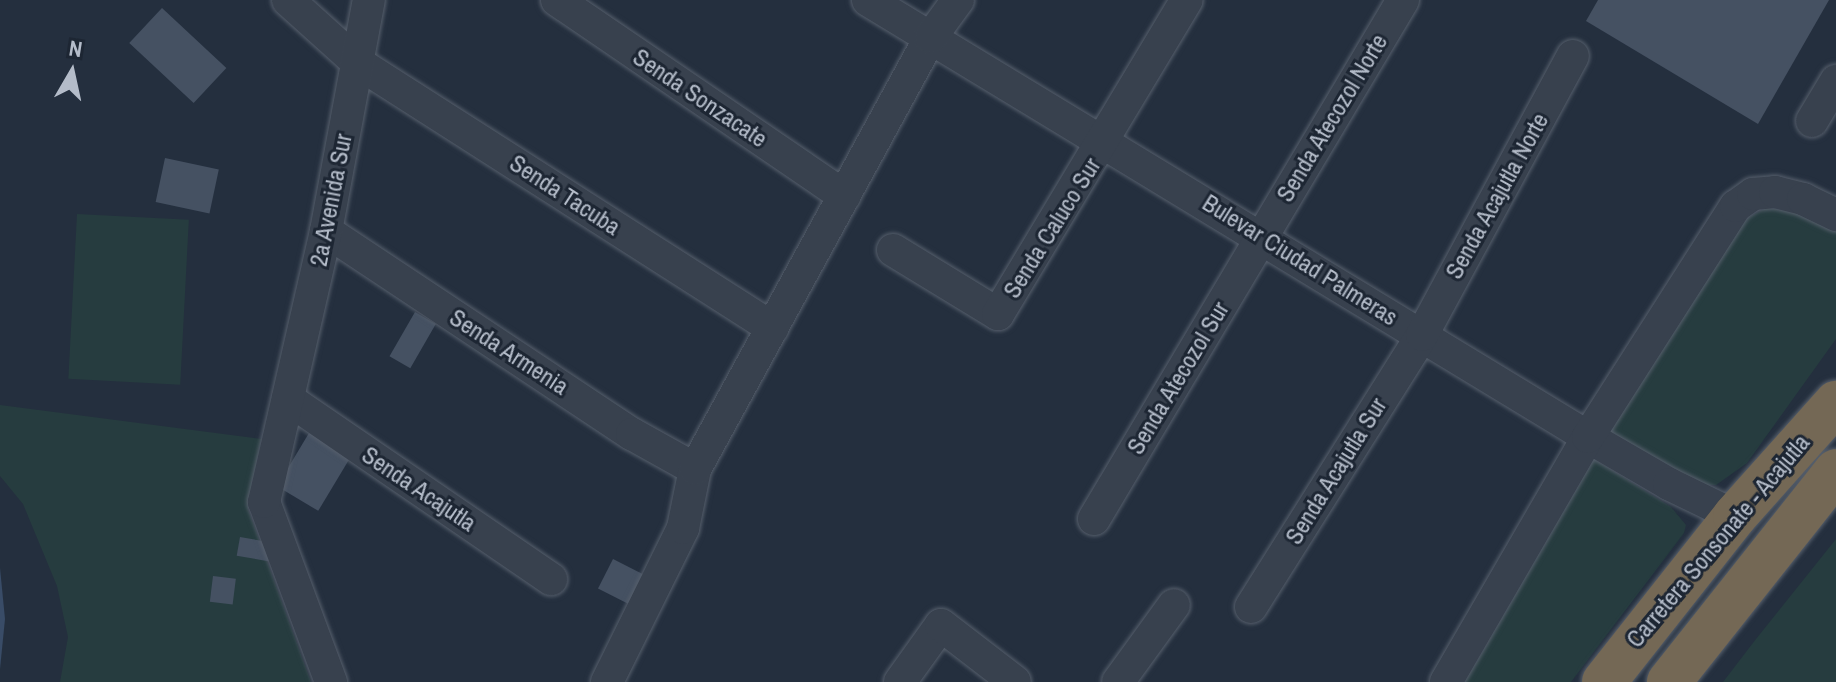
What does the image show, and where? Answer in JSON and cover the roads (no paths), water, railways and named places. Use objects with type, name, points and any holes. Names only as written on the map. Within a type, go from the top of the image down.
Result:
[{"type":"highway","name":"Carretera Sonsonate - Acajutla","points":[[1604,682],[1669,595],[1836,403]]},
{"type":"highway","name":"Carretera Sonsonate - Acajutla","points":[[1669,682],[1836,471]]},
{"type":"street","name":"Senda Tacuba","points":[[288,0],[358,63],[772,328]]},
{"type":"street","name":"2a Avenida Sur","points":[[331,682],[264,502],[326,231],[369,0]]},
{"type":"street","name":"Senda Sonzacate","points":[[557,0],[844,196]]},
{"type":"street","name":"Bulevar Ciudad Palmeras","points":[[868,0],[1105,141],[1588,437],[1669,484],[1735,516]]},
{"type":"street","points":[[607,682],[683,528],[695,469],[931,37],[958,0]]},
{"type":"street","name":"Senda Caluco Sur","points":[[893,250],[998,314],[1105,141],[1187,0]]},
{"type":"street","name":"Senda Atecozol Norte","points":[[1261,237],[1403,0]]},
{"type":"street","name":"Senda Acajutla Norte","points":[[1422,335],[1573,56]]},
{"type":"street","points":[[1812,121],[1836,81]]},
{"type":"street","points":[[1446,682],[1588,437],[1736,206],[1753,194],[1775,192],[1803,199],[1836,215]]},
{"type":"street","name":"Senda Armenia","points":[[326,231],[632,434],[695,469]]},
{"type":"street","name":"Senda Atecozol Sur","points":[[1094,519],[1261,237]]},
{"type":"street","name":"Senda Acajutla Sur","points":[[1251,607],[1422,335]]},
{"type":"street","name":"Senda Acajutla","points":[[288,399],[551,579]]},
{"type":"street","points":[[1118,682],[1174,605]]},
{"type":"street","points":[[900,682],[941,625],[1015,682]]},
{"type":"water","points":[[0,568],[5,619],[0,669]]}]
